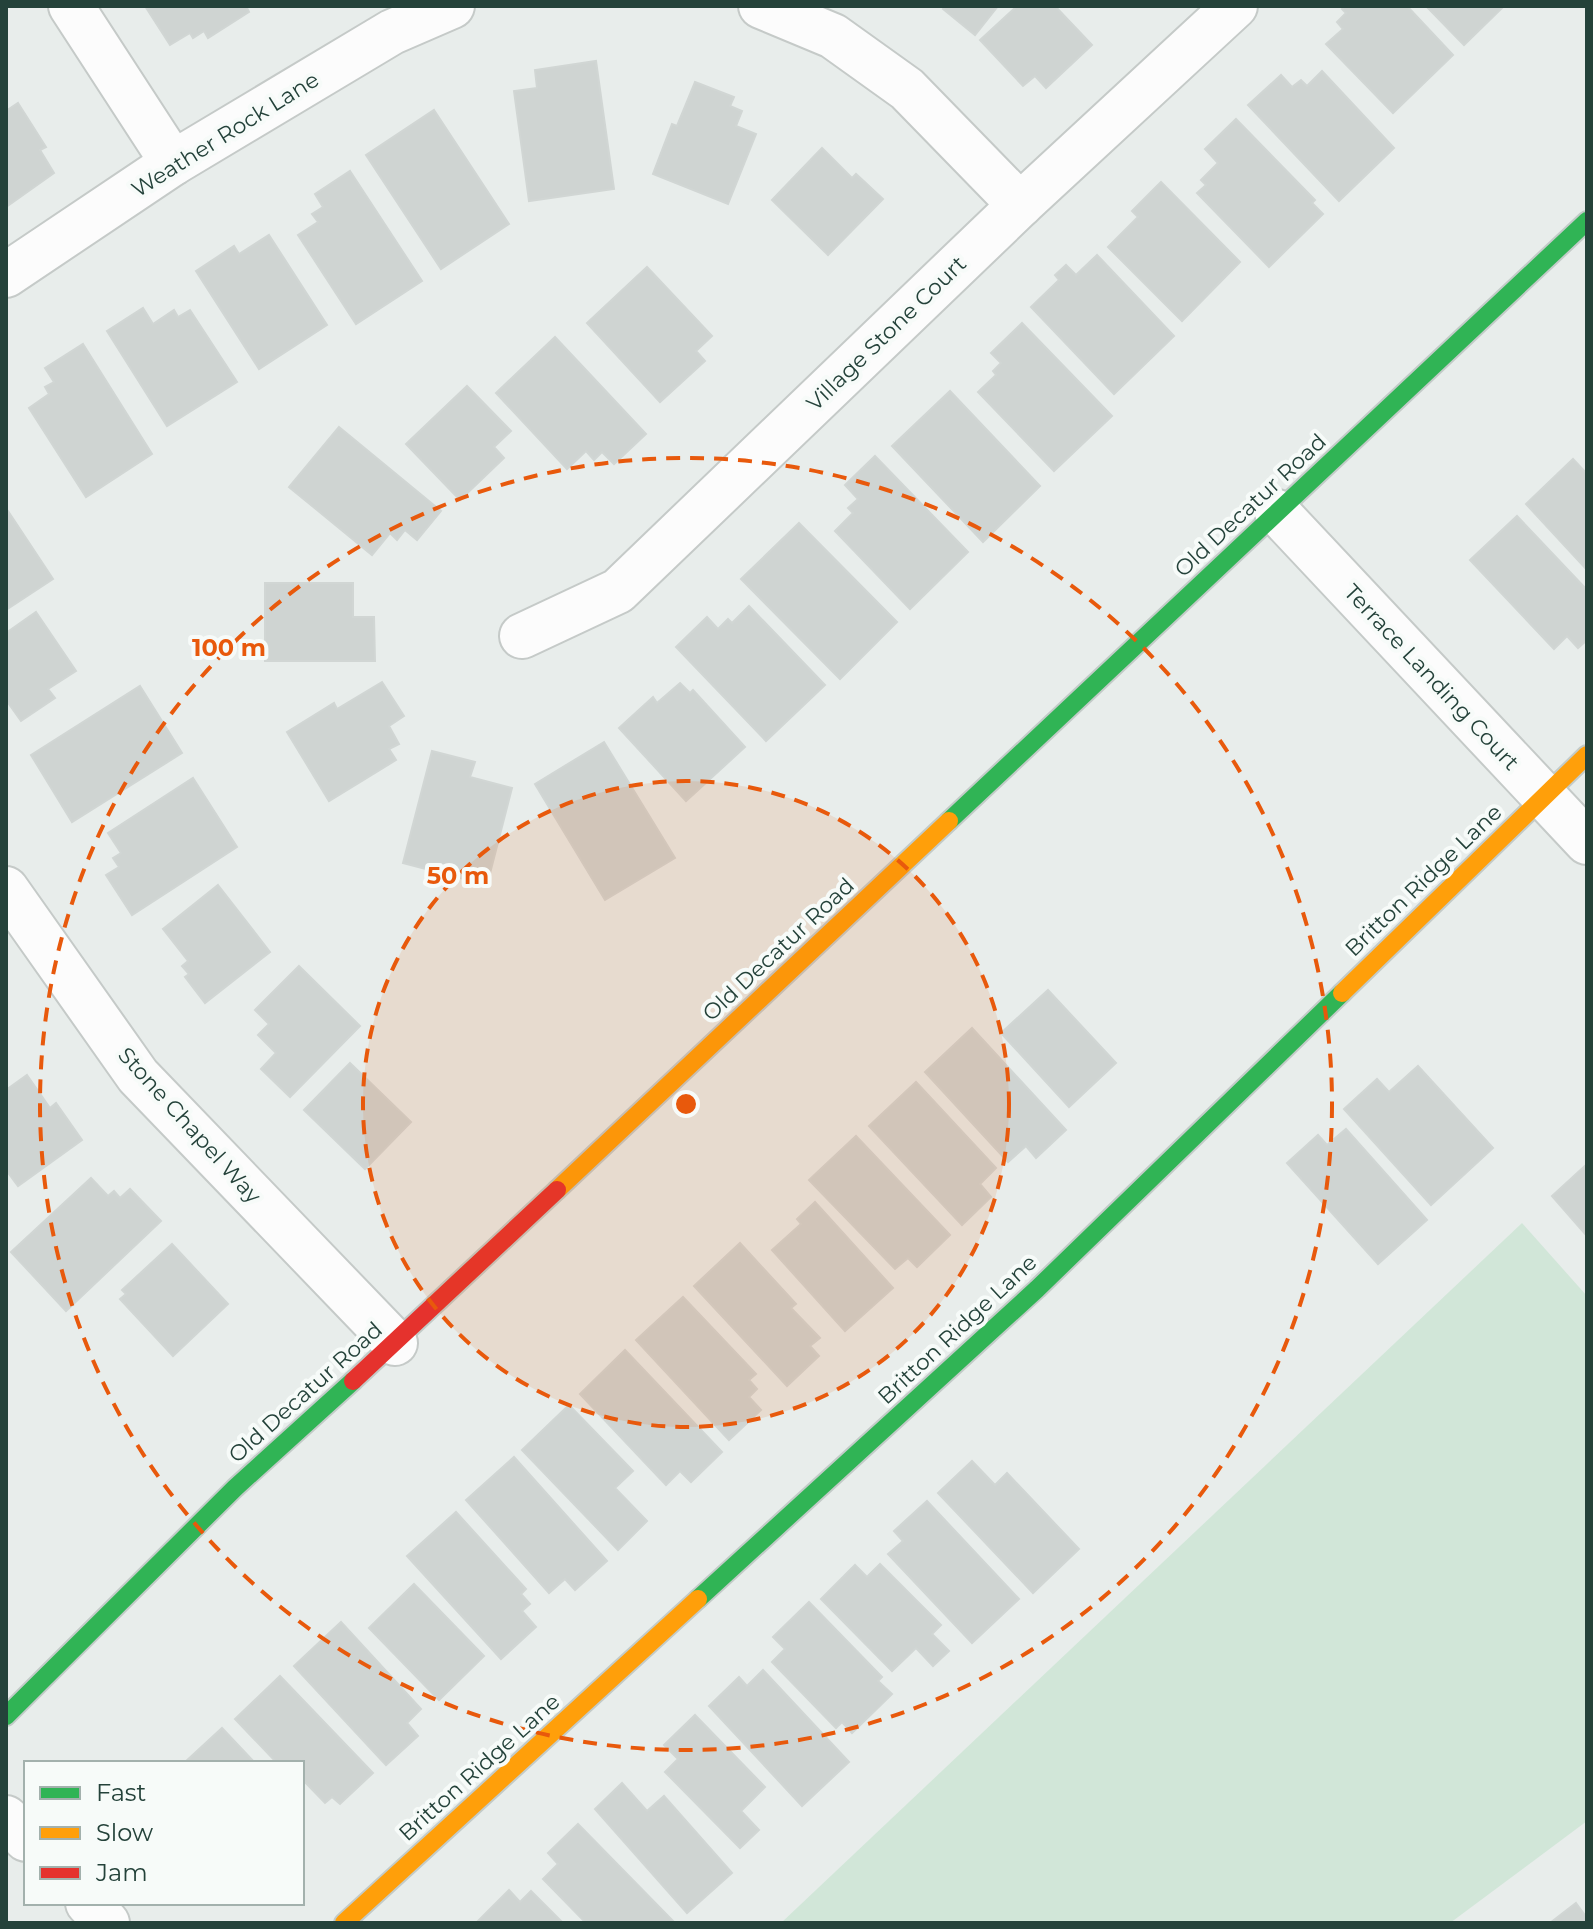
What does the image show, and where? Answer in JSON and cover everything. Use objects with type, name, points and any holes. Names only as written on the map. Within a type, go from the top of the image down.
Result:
[{"type":"street","points":[[71,6],[173,163]]},
{"type":"street","name":"Weather Rock Lane","points":[[6,275],[173,163],[392,32],[452,6]]},
{"type":"street","points":[[761,6],[833,36],[907,89],[1020,205]]},
{"type":"street","name":"Village Stone Court","points":[[522,636],[618,591],[1020,205],[1235,6]]},
{"type":"street","name":"Old Decatur Road","points":[[6,1716],[235,1488],[395,1343],[1587,221]]},
{"type":"street","name":"Terrace Landing Court","points":[[1277,512],[1587,842]]},
{"type":"street","name":"Britton Ridge Lane","points":[[344,1923],[1037,1289],[1587,755]]},
{"type":"street","name":"Stone Chapel Way","points":[[6,889],[138,1076],[395,1343]]},
{"type":"street","points":[[6,1818],[24,1837]]},
{"type":"street","points":[[90,1905],[107,1923]]},
{"type":"green space","points":[[1522,1223],[1587,1296],[1587,1821],[1450,1923],[781,1923]]},
{"type":"building","points":[[145,6],[246,6],[249,12],[208,38],[204,31],[193,38],[190,33],[170,45]]},
{"type":"building","points":[[946,6],[998,6],[975,35],[943,9]]},
{"type":"building","points":[[1017,6],[1055,6],[1092,45],[1046,88],[1035,76],[1023,86],[980,40]]},
{"type":"building","points":[[1345,6],[1407,6],[1453,55],[1393,113],[1326,44],[1343,29],[1337,22],[1346,13],[1342,9]]},
{"type":"building","points":[[1426,6],[1504,6],[1464,45]]},
{"type":"building","points":[[596,61],[614,189],[529,201],[514,91],[537,88],[535,70]]},
{"type":"building","points":[[1322,71],[1394,148],[1339,201],[1248,105],[1281,75],[1292,87],[1301,80],[1307,86]]},
{"type":"building","points":[[695,82],[734,97],[730,106],[742,111],[736,126],[756,134],[728,204],[653,174],[672,124],[677,126]]},
{"type":"building","points":[[18,103],[46,147],[40,150],[54,173],[6,207],[6,111]]},
{"type":"building","points":[[434,110],[509,224],[441,269],[366,155]]},
{"type":"building","points":[[1236,119],[1315,200],[1312,203],[1323,214],[1269,267],[1197,193],[1206,185],[1201,180],[1218,163],[1205,149]]},
{"type":"building","points":[[822,148],[852,178],[856,174],[883,199],[828,255],[772,200]]},
{"type":"building","points":[[350,171],[422,281],[356,324],[298,235],[318,222],[312,214],[323,207],[315,194]]},
{"type":"building","points":[[1161,182],[1240,262],[1182,321],[1108,247],[1138,217],[1132,211]]},
{"type":"building","points":[[269,235],[327,325],[259,369],[196,271],[234,246],[239,254]]},
{"type":"building","points":[[1097,255],[1174,336],[1114,394],[1031,307],[1059,280],[1055,275],[1066,265],[1076,275]]},
{"type":"building","points":[[647,267],[712,336],[696,351],[705,361],[660,402],[587,323]]},
{"type":"building","points":[[143,308],[153,324],[174,310],[178,317],[190,310],[237,382],[167,426],[107,331]]},
{"type":"building","points":[[1022,323],[1112,416],[1054,471],[978,392],[996,375],[993,371],[1001,363],[991,353]]},
{"type":"building","points":[[555,337],[646,434],[614,464],[602,452],[594,460],[586,451],[567,469],[496,393]]},
{"type":"building","points":[[83,344],[152,454],[86,497],[29,408],[49,394],[45,387],[54,382],[45,368]]},
{"type":"building","points":[[467,386],[511,431],[494,447],[504,458],[460,500],[406,444]]},
{"type":"building","points":[[950,391],[1040,486],[983,542],[892,446]]},
{"type":"building","points":[[339,427],[441,511],[417,540],[405,530],[397,540],[390,533],[372,555],[289,487]]},
{"type":"building","points":[[875,456],[968,552],[910,609],[835,531],[853,513],[848,508],[858,499],[845,485]]},
{"type":"building","points":[[1573,459],[1587,474],[1587,570],[1526,504]]},
{"type":"building","points":[[6,512],[53,579],[6,610]]},
{"type":"building","points":[[1517,516],[1587,590],[1587,640],[1578,648],[1567,636],[1554,649],[1470,560]]},
{"type":"building","points":[[799,523],[897,622],[840,679],[741,579]]},
{"type":"building","points":[[265,583],[353,583],[353,617],[374,617],[375,661],[265,661]]},
{"type":"building","points":[[749,606],[825,685],[766,741],[676,647],[707,617],[718,629],[728,619],[732,623]]},
{"type":"building","points":[[36,612],[76,671],[48,689],[55,698],[21,721],[6,700],[6,633]]},
{"type":"building","points":[[382,682],[404,716],[389,726],[399,744],[389,749],[396,760],[329,801],[287,732],[334,703],[337,709]]},
{"type":"building","points":[[680,683],[690,693],[693,690],[745,747],[686,801],[619,728],[653,697],[657,703]]},
{"type":"building","points":[[140,686],[182,753],[72,822],[31,755]]},
{"type":"building","points":[[604,742],[675,858],[605,900],[535,784]]},
{"type":"building","points":[[432,751],[475,762],[470,777],[512,788],[487,885],[403,863]]},
{"type":"building","points":[[193,778],[237,847],[132,915],[106,875],[119,867],[113,858],[121,853],[108,833]]},
{"type":"building","points":[[218,885],[270,952],[205,1003],[185,977],[189,974],[182,966],[188,961],[163,929]]},
{"type":"building","points":[[299,966],[360,1026],[290,1097],[261,1069],[276,1053],[258,1035],[269,1024],[255,1010]]},
{"type":"building","points":[[1048,990],[1116,1063],[1069,1107],[1001,1033]]},
{"type":"building","points":[[972,1028],[1066,1130],[1036,1158],[1026,1146],[1008,1162],[925,1072]]},
{"type":"building","points":[[350,1063],[411,1122],[365,1169],[304,1110]]},
{"type":"building","points":[[1418,1066],[1493,1148],[1431,1205],[1344,1109],[1377,1079],[1389,1092]]},
{"type":"building","points":[[27,1075],[50,1108],[56,1103],[82,1140],[18,1186],[6,1170],[6,1090]]},
{"type":"building","points":[[916,1082],[996,1168],[980,1184],[991,1197],[962,1225],[869,1126]]},
{"type":"building","points":[[1346,1129],[1427,1220],[1378,1264],[1287,1163],[1318,1135],[1327,1145]]},
{"type":"building","points":[[856,1136],[950,1235],[917,1267],[908,1258],[895,1269],[809,1180]]},
{"type":"building","points":[[1587,1164],[1587,1236],[1552,1196]]},
{"type":"building","points":[[91,1178],[108,1196],[114,1191],[120,1198],[130,1189],[161,1221],[66,1311],[11,1252]]},
{"type":"building","points":[[815,1202],[893,1288],[845,1331],[772,1250],[801,1224],[797,1219]]},
{"type":"building","points":[[740,1243],[796,1304],[791,1308],[820,1338],[810,1346],[819,1356],[787,1386],[694,1286]]},
{"type":"building","points":[[172,1244],[228,1304],[173,1356],[120,1299],[126,1294],[122,1290]]},
{"type":"building","points":[[683,1297],[756,1374],[749,1380],[757,1389],[749,1397],[761,1410],[729,1440],[636,1340]]},
{"type":"building","points":[[625,1350],[722,1452],[691,1482],[680,1471],[666,1485],[580,1394]]},
{"type":"building","points":[[569,1405],[633,1471],[615,1488],[647,1521],[618,1550],[522,1450]]},
{"type":"building","points":[[514,1457],[607,1561],[575,1590],[565,1579],[549,1593],[466,1500]]},
{"type":"building","points":[[972,1461],[995,1485],[1007,1473],[1079,1549],[1033,1593],[938,1493]]},
{"type":"building","points":[[927,1501],[1019,1599],[972,1643],[888,1554],[903,1541],[894,1531]]},
{"type":"building","points":[[456,1512],[526,1589],[521,1594],[530,1604],[522,1611],[536,1627],[501,1659],[407,1556]]},
{"type":"building","points":[[880,1564],[941,1625],[932,1634],[949,1651],[933,1666],[916,1648],[892,1671],[821,1599],[855,1565],[867,1577]]},
{"type":"building","points":[[414,1584],[484,1656],[439,1700],[369,1628]]},
{"type":"building","points":[[809,1602],[882,1677],[878,1681],[892,1694],[852,1733],[842,1722],[836,1728],[772,1662],[785,1649],[773,1637]]},
{"type":"building","points":[[341,1622],[421,1709],[407,1723],[418,1736],[386,1765],[294,1666]]},
{"type":"building","points":[[763,1670],[849,1762],[802,1806],[709,1706],[739,1677],[747,1686]]},
{"type":"building","points":[[280,1676],[373,1773],[340,1804],[332,1797],[325,1803],[304,1781],[304,1761],[275,1761],[235,1719]]},
{"type":"building","points":[[695,1715],[765,1787],[741,1811],[759,1830],[740,1848],[665,1772],[678,1759],[664,1745]]},
{"type":"building","points":[[222,1728],[253,1761],[186,1761]]},
{"type":"building","points":[[622,1783],[647,1811],[664,1796],[732,1873],[687,1913],[595,1809]]},
{"type":"building","points":[[578,1824],[673,1923],[586,1923],[543,1879],[558,1864],[548,1853]]},
{"type":"building","points":[[509,1890],[520,1902],[531,1891],[563,1923],[476,1923]]},
{"type":"building","points":[[1576,1903],[1587,1918],[1587,1923],[1550,1923]]},
{"type":"traffic: fast","points":[[949,821],[1587,221]]},
{"type":"traffic: fast","points":[[698,1599],[1037,1289],[1342,993]]},
{"type":"traffic: fast","points":[[6,1716],[235,1488],[353,1381]]},
{"type":"traffic: slow","points":[[1342,993],[1587,755]]},
{"type":"traffic: slow","points":[[557,1190],[949,821]]},
{"type":"traffic: slow","points":[[344,1923],[698,1599]]},
{"type":"traffic: jam","points":[[353,1381],[557,1190]]}]
